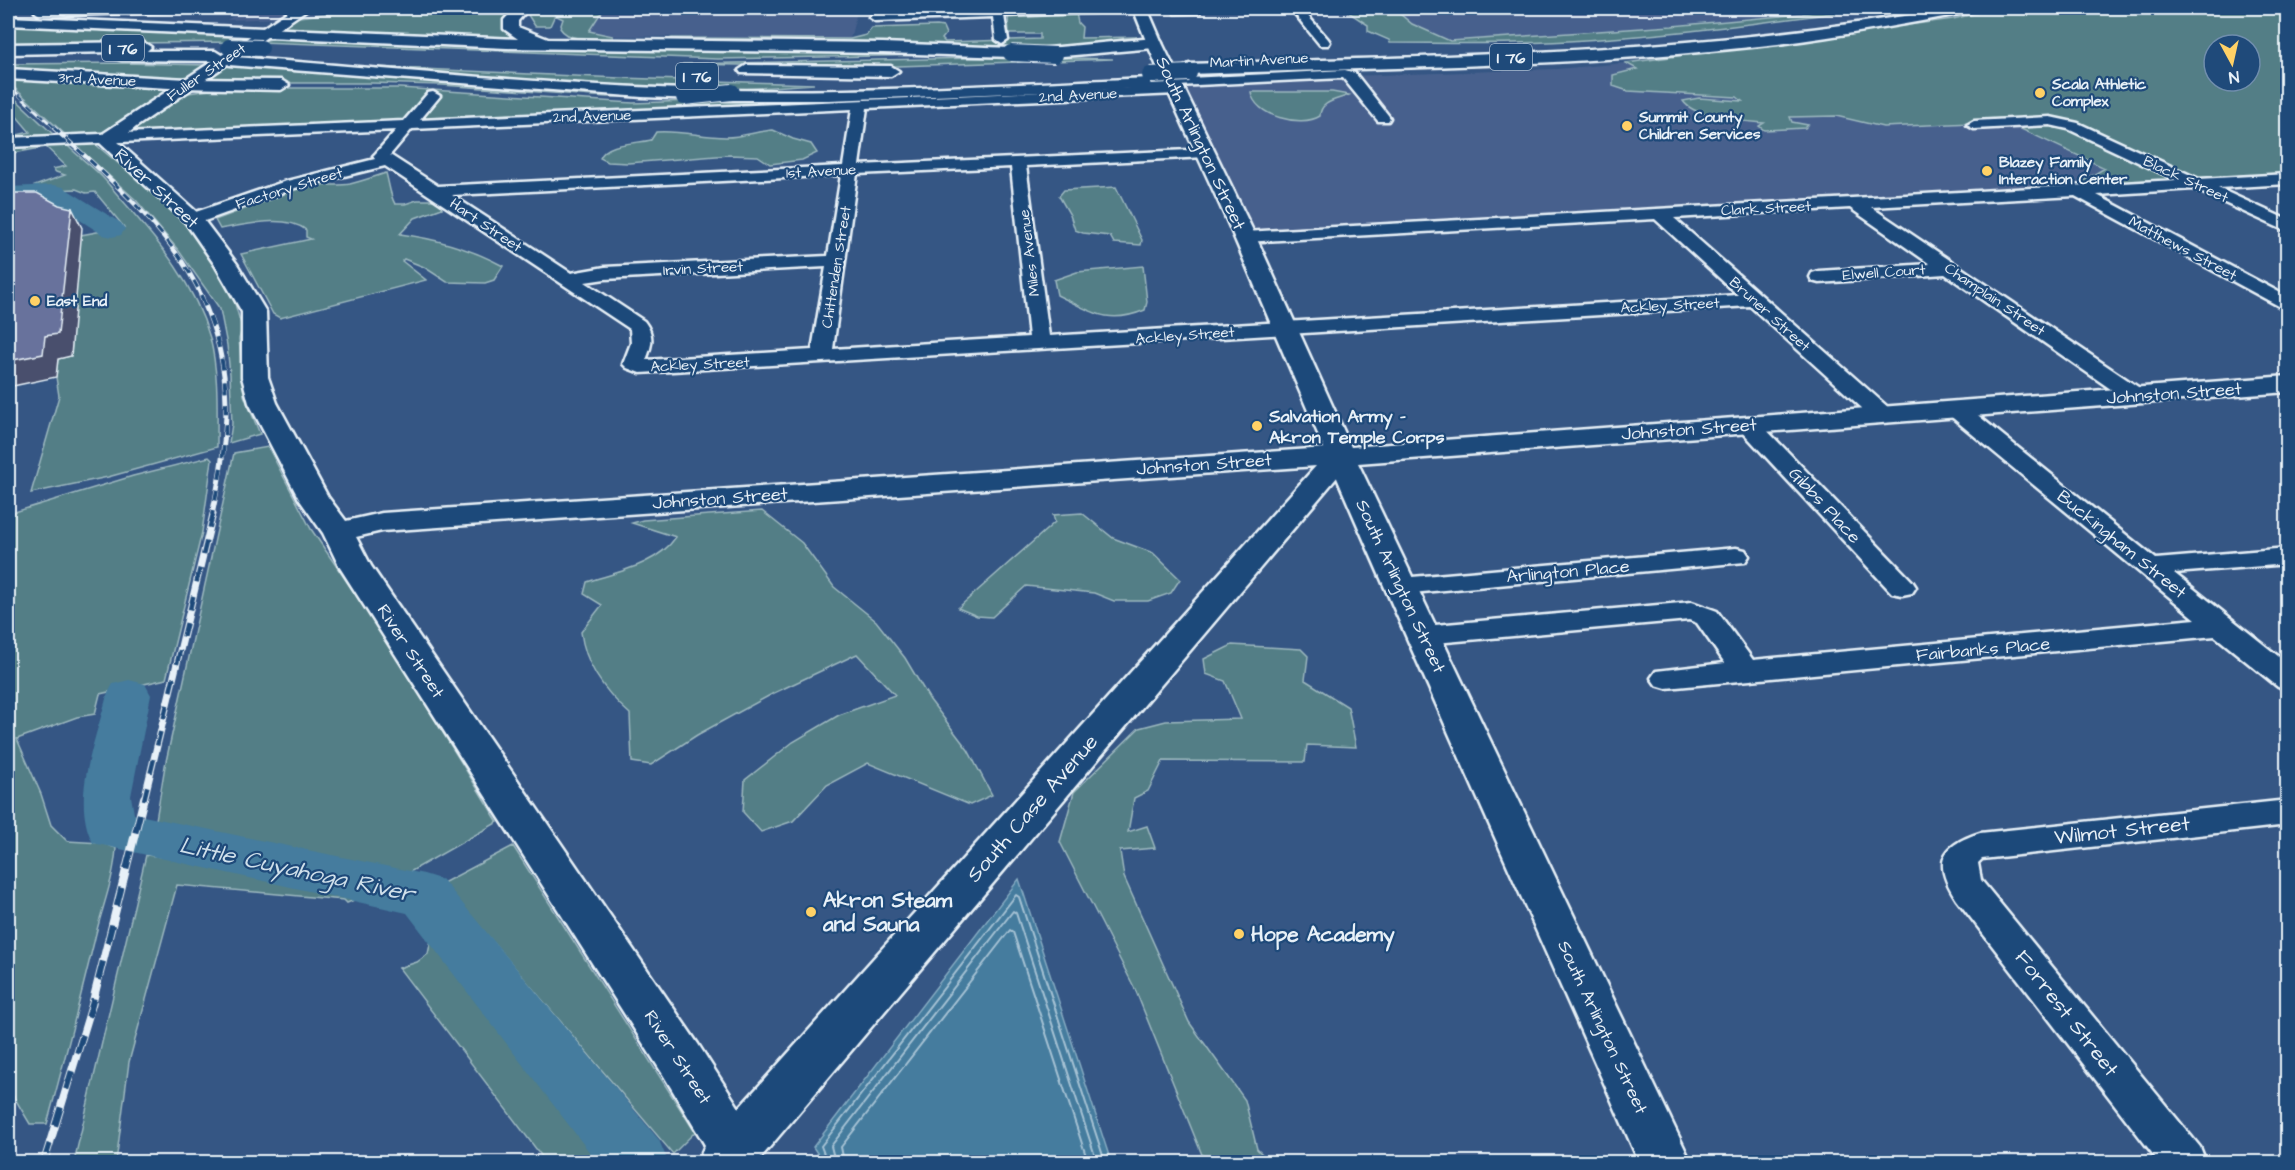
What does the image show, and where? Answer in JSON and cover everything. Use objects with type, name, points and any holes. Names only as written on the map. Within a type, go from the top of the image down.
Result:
[{"type":"main road","name":"Fuller Street","points":[[110,137],[302,8]]},
{"type":"main road","points":[[522,8],[510,23],[515,32],[540,41],[574,44]]},
{"type":"main road","name":"South Arlington Street","points":[[1140,8],[1147,62],[1183,72],[1206,152],[1341,456],[1665,1162]]},
{"type":"main road","name":"I 76","points":[[1183,72],[1402,52],[1579,45],[1687,37],[1802,24],[1906,8]]},
{"type":"main road","name":"I 76","points":[[1344,68],[1690,47],[1873,25],[1970,8]]},
{"type":"main road","points":[[8,21],[574,44],[883,48],[1007,47],[1055,55],[1147,62],[1183,72]]},
{"type":"main road","name":"I 76","points":[[226,57],[261,48],[467,57]]},
{"type":"main road","points":[[350,51],[633,60],[826,61],[996,56],[1147,62]]},
{"type":"main road","points":[[18,55],[226,57],[630,91],[726,95],[839,95],[1183,72],[1344,68]]},
{"type":"main road","name":"I 76","points":[[18,55],[226,57],[573,71]]},
{"type":"main road","points":[[319,85],[416,86],[622,100],[684,97],[729,80],[801,87],[1147,62]]},
{"type":"main road","points":[[996,69],[1077,66]]},
{"type":"main road","name":"I 76","points":[[729,80],[907,71]]},
{"type":"main road","name":"3rd Avenue","points":[[8,74],[187,84],[297,85]]},
{"type":"main road","name":"River Street","points":[[110,137],[109,143],[116,151],[193,219],[226,264],[254,312],[255,377],[263,403],[314,499],[338,532],[361,575],[681,1060],[735,1158]]},
{"type":"main road","name":"Johnston Street","points":[[338,532],[382,522],[1341,456],[2288,384]]},
{"type":"main road","name":"South Case Avenue","points":[[735,1158],[1341,456]]},
{"type":"street","points":[[41,12],[187,8]]},
{"type":"street","points":[[875,17],[1140,8]]},
{"type":"street","points":[[1295,8],[1324,42]]},
{"type":"street","points":[[998,13],[1007,47]]},
{"type":"street","points":[[1344,68],[1383,118]]},
{"type":"street","name":"2nd Avenue","points":[[8,143],[860,105],[1183,72]]},
{"type":"street","points":[[386,161],[381,156],[381,152],[433,96]]},
{"type":"street","name":"Chittenden Street","points":[[821,357],[860,105]]},
{"type":"street","name":"Black Street","points":[[1974,124],[2050,121],[2073,126],[2288,227]]},
{"type":"street","name":"1st Avenue","points":[[436,190],[1206,152]]},
{"type":"street","name":"Hart Street","points":[[386,161],[436,190],[643,330],[644,336],[639,348]]},
{"type":"street","name":"Factory Street","points":[[193,219],[290,186],[386,161]]},
{"type":"street","name":"Miles Avenue","points":[[1018,161],[1040,344]]},
{"type":"street","name":"Clark Street","points":[[1245,237],[2288,179]]},
{"type":"street","name":"Matthews Street","points":[[2078,191],[2288,305]]},
{"type":"street","name":"Champlain Street","points":[[1853,203],[2136,396]]},
{"type":"street","name":"Bruner Street","points":[[1659,214],[1882,414]]},
{"type":"street","name":"Irvin Street","points":[[569,279],[605,273],[837,261]]},
{"type":"street","name":"Elwell Court","points":[[1819,277],[1949,268]]},
{"type":"street","name":"Ackley Street","points":[[639,348],[635,366],[648,368],[1754,300]]},
{"type":"street","name":"Buckingham Street","points":[[1956,409],[2288,680]]},
{"type":"street","name":"Gibbs Place","points":[[1748,424],[1902,587]]},
{"type":"street","name":"Arlington Place","points":[[1401,586],[1736,556]]},
{"type":"street","points":[[2152,567],[2288,556]]},
{"type":"street","points":[[1424,636],[1692,611],[1707,617],[1746,671]]},
{"type":"street","name":"Fairbanks Place","points":[[1666,678],[2221,626]]},
{"type":"street","name":"Wilmot Street","points":[[1960,859],[1971,849],[1980,846],[2288,812]]},
{"type":"street","name":"Forrest Street","points":[[1960,859],[1963,881],[1969,890],[2185,1162]]},
{"type":"shaded area","points":[[246,8],[301,8],[286,18],[227,20]]},
{"type":"shaded area","points":[[605,8],[858,8],[850,39],[613,36],[589,32]]},
{"type":"shaded area","points":[[1361,8],[1834,8],[1802,14],[1497,40],[1389,40]]},
{"type":"shaded area","points":[[1626,63],[1668,85],[2050,121],[2194,183],[1245,237],[1174,82],[1557,69]]},
{"type":"green space","points":[[443,8],[517,8],[504,26],[515,36],[529,41],[287,29],[283,26],[287,19],[306,16]]},
{"type":"green space","points":[[532,8],[604,8],[589,31],[613,36],[613,39],[584,39],[570,36],[560,28],[563,19],[555,15],[550,26],[535,26],[528,15]]},
{"type":"green space","points":[[1342,8],[1393,8],[1412,24],[1450,41],[1672,26],[1802,14],[1834,8],[1858,10],[1643,36],[1556,42],[1390,43],[1389,40],[1368,31],[1368,25]]},
{"type":"green space","name":"Scala Athletic Complex","points":[[1999,8],[2288,9],[2287,173],[2078,184],[2105,168],[2019,128],[1983,129],[1972,123],[1883,127],[1836,116],[1790,117],[1792,122],[1808,125],[1805,128],[1764,130],[1759,126],[1764,123],[1709,115],[1698,112],[1683,101],[1699,98],[1742,101],[1737,97],[1628,91],[1613,86],[1613,75],[1637,69],[1626,63],[1953,19]]},
{"type":"green space","points":[[1076,13],[1078,23],[1082,27],[1081,38],[1137,37],[1059,48],[1021,49],[894,43],[658,42],[672,38],[850,39],[866,35],[872,28],[937,26],[943,27],[946,34],[942,39],[945,42],[1040,39],[1040,34],[1009,34],[1008,16]]},
{"type":"green space","points":[[8,23],[240,33],[249,36],[242,42],[8,44]]},
{"type":"green space","points":[[278,37],[987,54],[718,59],[260,42]]},
{"type":"green space","points":[[1030,57],[1113,59],[868,67],[682,64]]},
{"type":"green space","points":[[8,64],[206,65],[195,74],[170,79],[8,71]]},
{"type":"green space","points":[[227,66],[665,96],[607,97],[442,85],[205,83],[199,81]]},
{"type":"green space","points":[[353,66],[814,84],[715,91],[589,86],[400,72]]},
{"type":"green space","points":[[8,77],[176,88],[108,132],[68,137],[8,82]]},
{"type":"green space","points":[[1135,86],[1139,90],[130,133],[128,130],[181,94],[225,88],[400,88],[633,103]]},
{"type":"green space","points":[[8,92],[56,137],[8,141],[8,137],[30,132],[8,106]]},
{"type":"green space","points":[[1251,92],[1332,92],[1349,95],[1326,104],[1320,116],[1302,121],[1280,118],[1260,108]]},
{"type":"green space","points":[[773,130],[811,144],[817,153],[802,160],[770,164],[758,156],[729,155],[628,163],[608,162],[600,158],[615,146],[651,140],[656,132],[726,137]]},
{"type":"green space","points":[[65,143],[100,175],[136,216],[166,253],[192,293],[202,315],[213,351],[217,392],[217,447],[108,477],[31,493],[59,396],[56,377],[58,359],[71,356],[72,343],[59,346],[81,235],[124,227],[95,192],[86,193],[76,189],[8,192],[24,190],[65,175],[53,169],[66,166],[46,147],[8,154],[8,145]]},
{"type":"green space","points":[[95,144],[179,214],[231,290],[242,328],[239,339],[244,395],[260,434],[229,443],[232,424],[230,374],[220,309],[179,251],[136,200],[75,145]]},
{"type":"green space","points":[[386,173],[395,204],[417,200],[438,200],[442,208],[415,218],[400,234],[453,245],[491,260],[503,266],[494,280],[485,283],[447,282],[424,267],[404,259],[402,261],[426,280],[280,318],[273,314],[241,254],[311,239],[306,237],[306,230],[297,225],[276,222],[253,223],[220,229],[215,220],[277,197],[283,191],[292,188],[350,184]]},
{"type":"green space","points":[[1116,187],[1142,240],[1141,245],[1114,243],[1110,236],[1075,230],[1070,215],[1059,196],[1064,190]]},
{"type":"green space","points":[[1143,266],[1147,302],[1145,310],[1132,315],[1109,317],[1090,311],[1057,295],[1054,280],[1077,272]]},
{"type":"green space","points":[[268,447],[311,529],[377,626],[498,822],[401,877],[155,826],[165,766],[234,453]]},
{"type":"green space","points":[[209,457],[212,460],[202,532],[166,679],[100,694],[95,714],[77,717],[17,739],[41,794],[51,825],[67,841],[101,843],[116,848],[110,883],[47,1124],[30,1124],[8,1087],[8,514],[133,476]]},
{"type":"green space","points":[[762,511],[802,543],[834,587],[876,621],[905,658],[930,700],[968,750],[992,795],[970,805],[868,763],[827,785],[793,821],[761,832],[743,812],[745,780],[793,742],[839,715],[895,695],[857,654],[774,693],[697,735],[651,765],[632,762],[630,714],[612,697],[598,677],[583,644],[581,632],[602,605],[584,594],[587,582],[647,561],[668,547],[676,537],[632,523],[643,520]]},
{"type":"green space","points":[[1082,513],[1113,538],[1153,553],[1180,579],[1171,593],[1148,601],[1114,601],[1094,593],[1026,586],[992,617],[977,616],[958,608],[1055,522],[1053,515]]},
{"type":"green space","points":[[1232,645],[1301,649],[1308,656],[1305,680],[1348,707],[1356,747],[1307,745],[1305,762],[1163,761],[1148,791],[1134,798],[1128,832],[1147,826],[1155,848],[1120,851],[1124,877],[1189,1022],[1245,1100],[1257,1149],[1270,1162],[1205,1162],[1135,989],[1060,842],[1074,792],[1139,728],[1166,721],[1241,719],[1225,681],[1206,674],[1204,659]]},
{"type":"green space","points":[[513,846],[695,1132],[673,1154],[443,883]]},
{"type":"green space","points":[[146,855],[288,872],[349,891],[373,892],[347,903],[344,900],[177,885],[129,1062],[116,1162],[74,1162]]},
{"type":"green space","points":[[431,940],[441,942],[494,1022],[613,1162],[546,1162],[399,968],[417,962],[428,954]]},
{"type":"water","points":[[1019,879],[1111,1162],[823,1162],[813,1147]]},
{"type":"building","name":"East End","points":[[14,193],[37,193],[59,205],[72,208],[58,334],[45,336],[43,354],[8,361],[8,196]]},
{"type":"waterway","name":"Little Cuyahoga River","points":[[8,194],[54,192],[112,229]]},
{"type":"waterway","name":"Little Cuyahoga River","points":[[129,695],[107,796],[111,829],[424,895],[636,1162]]},
{"type":"railway","points":[[8,85],[56,129]]},
{"type":"railway","points":[[54,128],[116,185],[156,227],[174,250],[202,297]]},
{"type":"railway","points":[[201,296],[220,351],[226,404],[222,458],[212,515]]},
{"type":"railway","points":[[144,800],[213,514]]},
{"type":"railway","points":[[44,1162],[92,1005],[144,798]]},
{"type":"place","name":"Scala Athletic Complex","points":[[2040,93]]},
{"type":"place","name":"Summit County Children Services","points":[[1627,126]]},
{"type":"place","name":"Blazey Family Interaction Center","points":[[1987,171]]},
{"type":"place","name":"East End","points":[[35,301]]},
{"type":"place","name":"Salvation Army - Akron Temple Corps","points":[[1257,426]]},
{"type":"place","name":"Akron Steam and Sauna","points":[[811,912]]},
{"type":"place","name":"Hope Academy","points":[[1239,934]]}]
